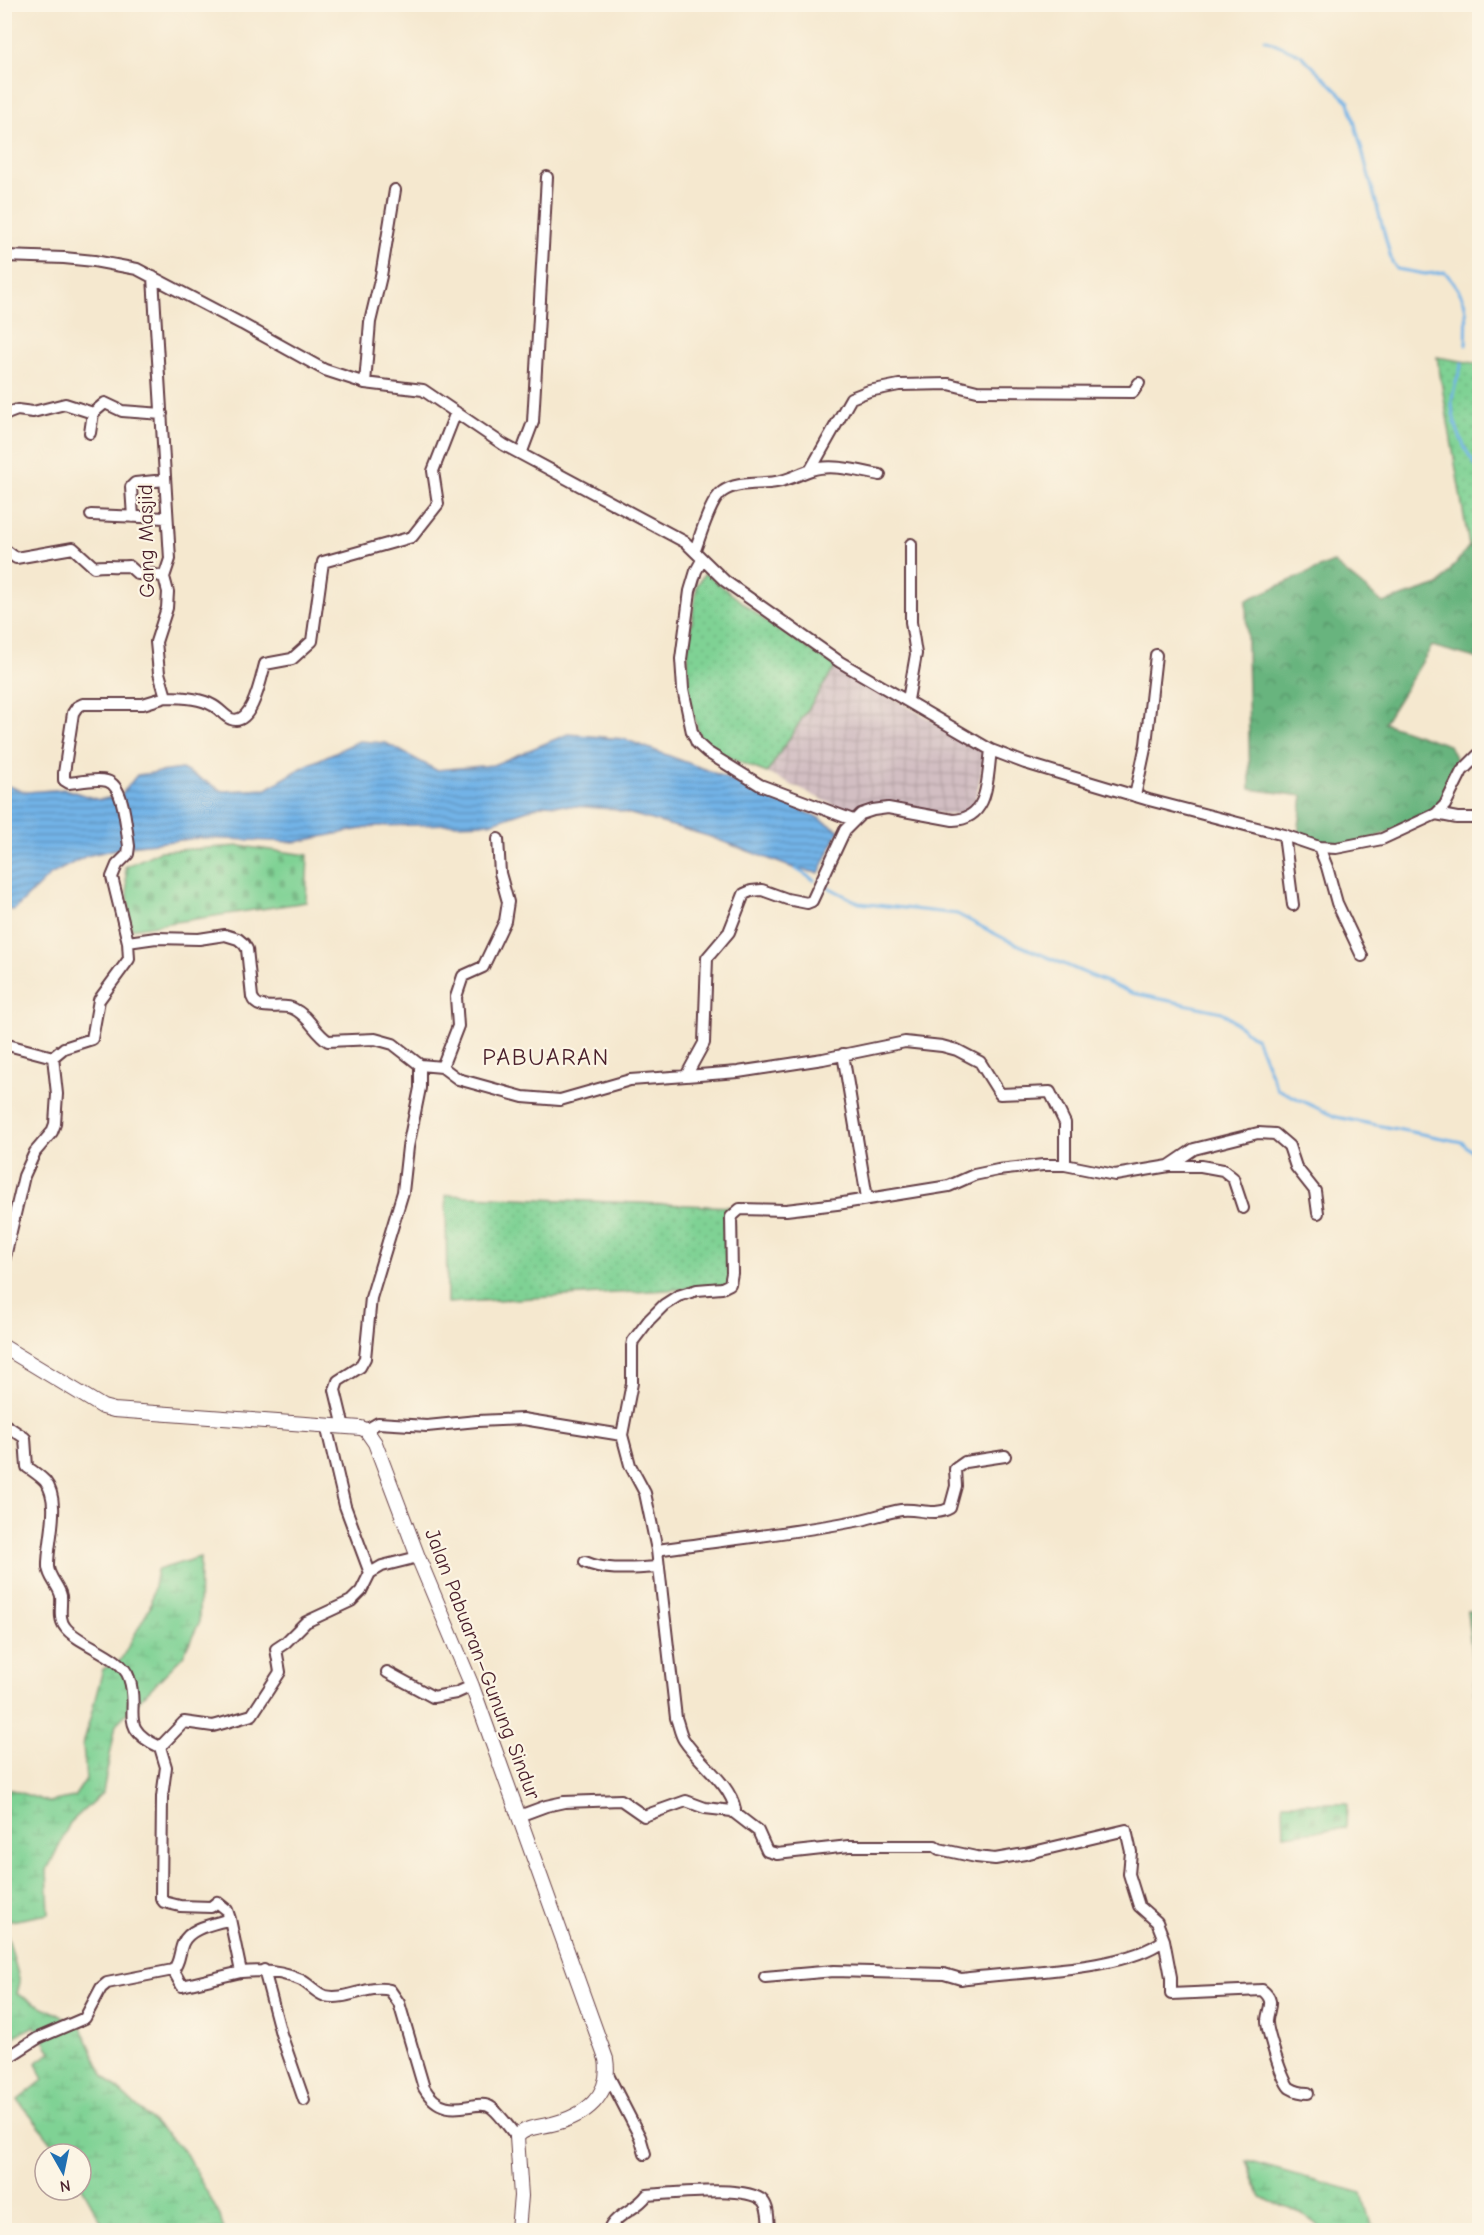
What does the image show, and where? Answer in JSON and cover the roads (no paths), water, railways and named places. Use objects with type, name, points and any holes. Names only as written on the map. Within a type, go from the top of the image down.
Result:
[{"type":"street","points":[[521,454],[533,422],[547,177]]},
{"type":"street","points":[[365,383],[370,322],[381,276],[395,190]]},
{"type":"street","points":[[4,256],[94,261],[136,269],[325,370],[365,383],[423,390],[504,445],[685,542],[725,581],[840,662],[991,750],[1025,763],[1135,796],[1284,835],[1319,847],[1336,848],[1371,842],[1395,834],[1436,814],[1444,806],[1462,771],[1479,753]]},
{"type":"street","name":"Gang Masjid","points":[[153,277],[170,559],[164,577],[168,592],[167,608],[156,642],[159,673],[166,697]]},
{"type":"street","points":[[812,470],[851,398],[869,391],[899,385],[949,384],[977,391],[1133,392],[1139,383]]},
{"type":"street","points":[[90,433],[93,413],[105,403],[122,411],[162,414]]},
{"type":"street","points":[[4,415],[17,410],[33,412],[65,404],[93,413]]},
{"type":"street","points":[[53,1057],[64,1048],[92,1039],[99,1000],[129,959],[128,942],[112,877],[117,865],[128,854],[129,846],[121,795],[111,782],[103,780],[69,783],[64,780],[63,772],[73,713],[83,704],[143,704],[166,697],[179,697],[211,704],[230,718],[237,720],[245,717],[253,704],[265,664],[292,659],[312,641],[323,562],[412,537],[438,504],[433,471],[456,412]]},
{"type":"street","points":[[695,550],[716,498],[723,491],[742,484],[775,483],[812,470],[838,468],[880,475]]},
{"type":"street","points":[[133,517],[131,487],[135,483],[165,480]]},
{"type":"street","points":[[91,515],[167,518]]},
{"type":"street","points":[[908,700],[916,654],[911,622],[911,544]]},
{"type":"street","points":[[4,549],[16,558],[73,548],[94,567],[129,566],[138,574],[164,577]]},
{"type":"street","points":[[702,560],[690,591],[681,659],[683,689],[696,743],[760,785],[853,820]]},
{"type":"street","points":[[1135,796],[1146,744],[1156,655]]},
{"type":"street","points":[[686,1076],[704,1043],[707,958],[729,932],[744,894],[751,891],[762,891],[807,903],[812,901],[845,830],[861,814],[888,808],[962,820],[975,814],[982,802],[991,750]]},
{"type":"street","points":[[1436,814],[1457,818],[1479,818]]},
{"type":"street","points":[[1284,835],[1293,905]]},
{"type":"street","points":[[442,1067],[458,1026],[456,997],[464,976],[483,967],[506,921],[508,902],[500,873],[498,839]]},
{"type":"street","points":[[1319,847],[1328,867],[1337,903],[1362,956]]},
{"type":"street","points":[[128,942],[156,938],[199,939],[225,935],[238,939],[247,949],[252,997],[259,1006],[293,1008],[305,1017],[323,1039],[328,1041],[375,1040],[393,1044],[420,1065],[442,1067],[458,1079],[522,1097],[560,1100],[630,1080],[738,1072],[904,1042],[942,1046],[957,1050],[980,1062],[1000,1094],[1050,1092],[1065,1123],[1065,1165]]},
{"type":"street","points":[[4,1044],[53,1057]]},
{"type":"street","points":[[843,1054],[867,1198]]},
{"type":"street","points":[[4,1262],[24,1176],[35,1152],[52,1132],[55,1124],[57,1094],[53,1057]]},
{"type":"street","points":[[344,1427],[335,1390],[338,1381],[360,1367],[365,1358],[371,1298],[403,1192],[408,1147],[420,1088],[420,1065]]},
{"type":"street","points":[[1169,1166],[1194,1149],[1258,1133],[1275,1134],[1289,1146],[1296,1167],[1315,1191],[1318,1213]]},
{"type":"street","points":[[732,1811],[735,1809],[734,1802],[684,1739],[676,1718],[657,1550],[645,1493],[630,1465],[622,1435],[632,1383],[633,1341],[664,1305],[678,1296],[697,1290],[722,1288],[730,1284],[732,1273],[731,1216],[740,1209],[786,1210],[949,1186],[974,1175],[1043,1165],[1065,1165],[1115,1175],[1169,1166],[1201,1166],[1223,1170],[1233,1178],[1243,1208]]},
{"type":"street","points":[[4,1347],[103,1407],[114,1410],[326,1425],[366,1430],[378,1423],[427,1426],[523,1419],[622,1435]]},
{"type":"street","points":[[4,1424],[25,1438],[27,1467],[46,1482],[51,1495],[53,1513],[48,1567],[51,1578],[60,1592],[61,1620],[71,1633],[106,1654],[126,1672],[132,1696],[132,1720],[135,1728],[144,1739],[160,1746]]},
{"type":"street","points":[[326,1425],[345,1506],[370,1573]]},
{"type":"street","name":"Jalan Pabuaran–Gunung Sindur","points":[[366,1430],[375,1443],[418,1557],[472,1686],[606,2059],[608,2075]]},
{"type":"street","points":[[657,1550],[861,1520],[900,1510],[917,1509],[927,1513],[940,1513],[950,1508],[956,1486],[955,1469],[965,1462],[1005,1456]]},
{"type":"street","points":[[160,1746],[184,1722],[213,1726],[252,1715],[280,1672],[276,1649],[306,1622],[351,1601],[361,1591],[370,1573],[382,1566],[418,1557]]},
{"type":"street","points":[[585,1562],[611,1569],[659,1567]]},
{"type":"street","points":[[387,1672],[433,1697],[456,1693],[472,1686]]},
{"type":"street","points":[[160,1746],[166,1767],[162,1797],[161,1898],[164,1902],[180,1906],[212,1907],[217,1902],[227,1910],[241,1972]]},
{"type":"street","points":[[519,1816],[564,1802],[621,1800],[644,1816],[686,1801],[713,1810],[732,1811],[758,1831],[767,1851],[777,1854],[849,1846],[935,1846],[939,1849],[995,1859],[1126,1830],[1131,1852],[1129,1874],[1139,1906],[1157,1922],[1164,1940],[1172,1977],[1171,1994],[1262,1990],[1267,1995],[1271,2009],[1266,2021],[1283,2080],[1290,2088],[1308,2093]]},
{"type":"street","points":[[4,2060],[38,2038],[85,2018],[101,1988],[107,1983],[173,1970],[183,1941],[188,1936],[194,1931],[230,1919]]},
{"type":"street","points":[[765,1977],[834,1971],[944,1974],[961,1979],[1110,1961],[1156,1947],[1164,1940]]},
{"type":"street","points":[[173,1970],[182,1986],[241,1972],[264,1970],[301,1980],[324,1995],[341,1996],[376,1988],[390,1990],[399,2003],[424,2088],[429,2097],[452,2108],[484,2104],[492,2107],[517,2137],[521,2205],[518,2230]]},
{"type":"street","points":[[264,1970],[281,2034],[304,2100]]},
{"type":"street","points":[[517,2137],[524,2131],[560,2122],[585,2110],[603,2090],[608,2075]]},
{"type":"street","points":[[608,2075],[640,2137],[645,2154]]},
{"type":"street","points":[[609,2230],[613,2221],[637,2206],[647,2195],[724,2190],[763,2200],[767,2209],[769,2228]]},
{"type":"water","points":[[568,734],[624,739],[712,772],[815,816],[839,830],[819,873],[796,869],[708,836],[613,809],[545,804],[490,823],[376,826],[296,842],[199,838],[129,846],[86,856],[50,875],[14,910],[5,909],[5,785],[27,792],[65,789],[99,800],[121,795],[137,775],[182,769],[223,791],[267,789],[303,767],[359,741],[386,743],[436,770],[493,765]]},
{"type":"waterway","points":[[1265,39],[1301,55],[1349,102],[1392,262],[1397,269],[1425,274],[1445,272],[1463,298],[1467,322],[1466,345]]},
{"type":"waterway","points":[[1462,363],[1452,400],[1452,409],[1460,438],[1480,471]]},
{"type":"waterway","points":[[796,869],[814,880]]},
{"type":"waterway","points":[[828,887],[859,903],[957,914],[1007,940],[1132,993],[1222,1012],[1257,1040],[1277,1089],[1336,1117],[1462,1142],[1480,1160]]},
{"type":"district","name":"PABUARAN","points":[[546,1057]]}]
